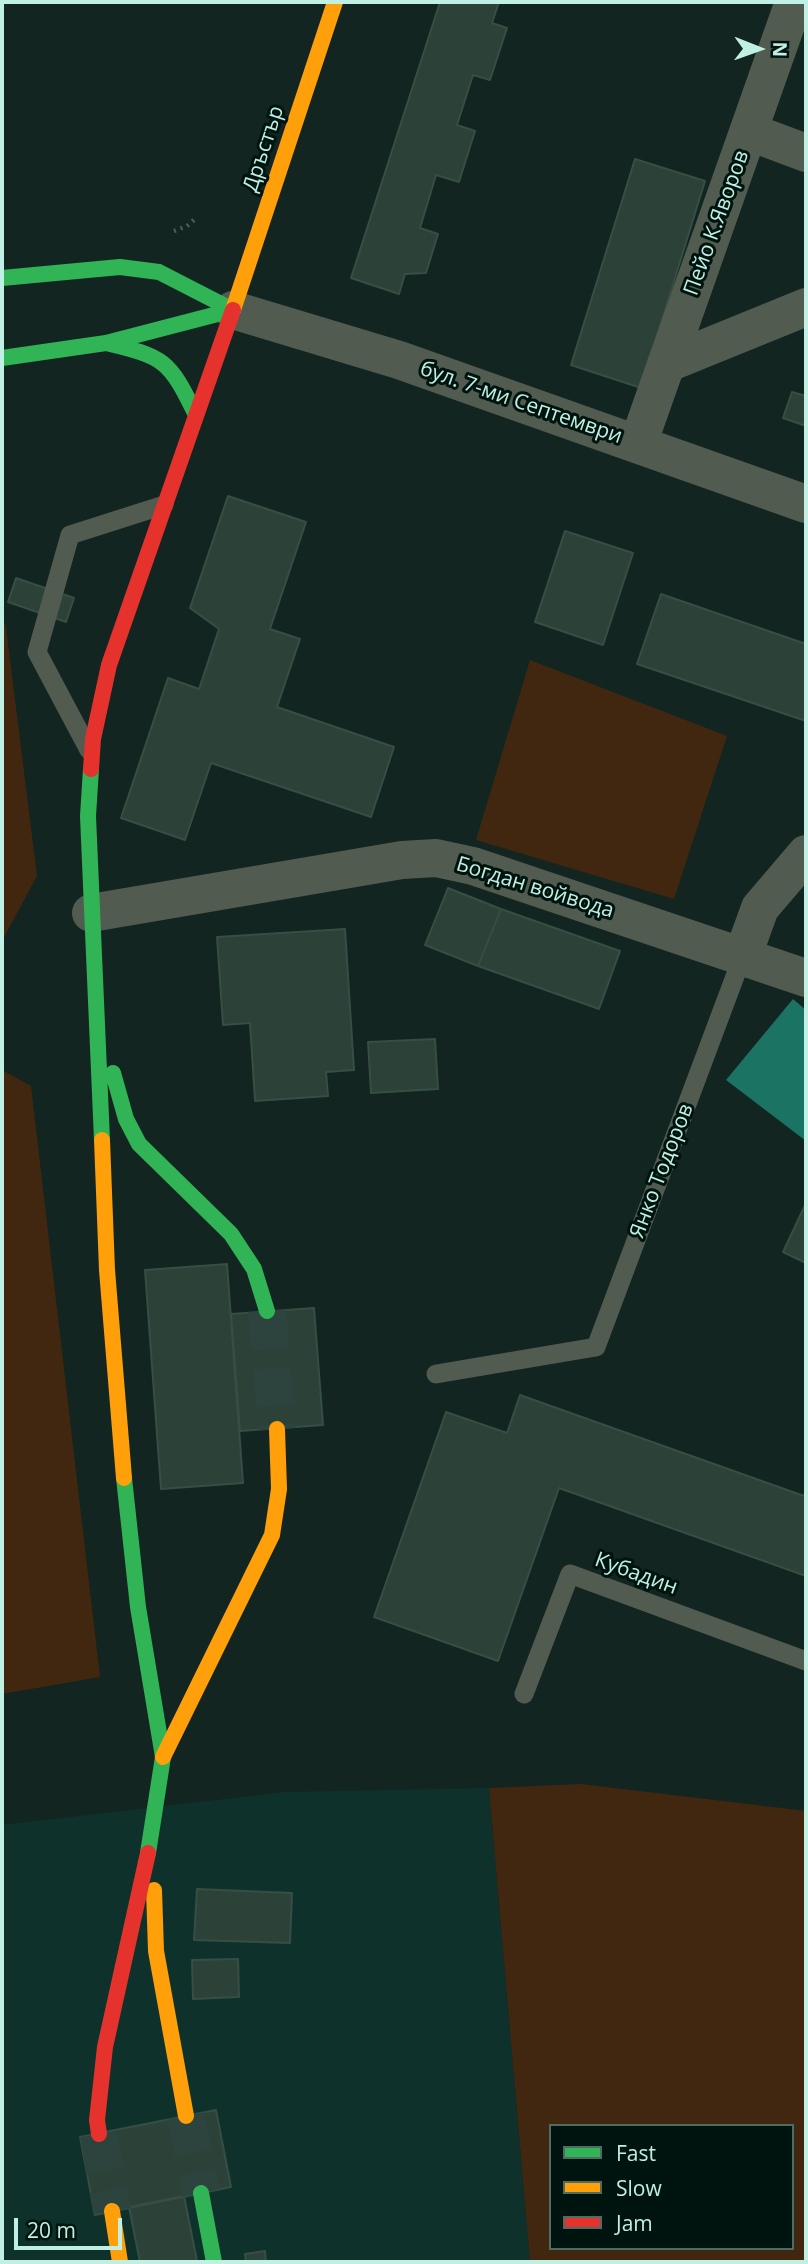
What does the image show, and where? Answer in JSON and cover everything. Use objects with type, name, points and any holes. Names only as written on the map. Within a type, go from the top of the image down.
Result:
[{"type":"main road","name":"Дръстър","points":[[97,1006],[88,816],[93,739],[109,665],[233,310],[335,2]]},
{"type":"main road","points":[[2,278],[120,267],[159,272],[233,310]]},
{"type":"main road","points":[[2,359],[106,343],[233,310]]},
{"type":"main road","points":[[106,343],[148,353],[170,366],[181,382],[196,415]]},
{"type":"main road","points":[[97,1006],[120,1098],[140,1145],[235,1238],[257,1271],[267,1311]]},
{"type":"main road","points":[[97,1006],[107,1270],[125,1493],[138,1607],[163,1757],[153,1832],[105,2047],[97,2120],[99,2134]]},
{"type":"main road","points":[[163,1757],[272,1535],[279,1489],[277,1429]]},
{"type":"main road","points":[[153,1832],[156,1951],[186,2116]]},
{"type":"main road","points":[[201,2193],[214,2262]]},
{"type":"main road","points":[[112,2211],[120,2262]]},
{"type":"street","name":"Пейо К.Яворов","points":[[638,444],[794,2]]},
{"type":"street","points":[[750,132],[806,153]]},
{"type":"street","points":[[666,364],[806,307]]},
{"type":"street","name":"бул. 7-ми Септември","points":[[233,310],[399,360],[806,504]]},
{"type":"street","name":"Янко Тодоров","points":[[743,955],[760,908],[806,854]]},
{"type":"street","name":"Богдан войвода","points":[[91,913],[402,860],[436,858],[474,866],[806,978]]},
{"type":"lane","points":[[92,755],[37,652],[70,535],[164,505]]},
{"type":"lane","name":"Янко Тодоров","points":[[436,1374],[596,1347],[743,955]]},
{"type":"lane","name":"Кубадин","points":[[524,1694],[570,1574],[806,1661]]},
{"type":"path","points":[[174,231],[187,226],[195,219]]},
{"type":"shaded area","points":[[2,618],[6,627],[37,876],[2,941]]},
{"type":"shaded area","points":[[530,660],[727,736],[674,899],[476,840]]},
{"type":"shaded area","points":[[793,999],[806,1010],[806,1141],[726,1080]]},
{"type":"shaded area","points":[[2,1070],[31,1086],[100,1677],[2,1694]]},
{"type":"shaded area","points":[[581,1784],[806,1811],[806,2262],[530,2262],[489,1788]]},
{"type":"shaded area","points":[[489,1788],[530,2262],[2,2262],[2,1825],[285,1792]]},
{"type":"building","points":[[440,2],[499,2],[492,23],[507,28],[490,80],[473,75],[457,125],[475,131],[459,182],[436,175],[420,228],[438,234],[426,273],[405,274],[399,294],[351,278]]},
{"type":"building","points":[[635,159],[705,181],[641,388],[571,365]]},
{"type":"building","points":[[792,392],[806,396],[806,426],[783,418]]},
{"type":"building","points":[[228,496],[306,522],[270,629],[300,639],[277,707],[394,747],[371,817],[211,763],[185,840],[121,818],[168,678],[199,689],[219,629],[190,608]]},
{"type":"building","points":[[565,531],[633,553],[603,645],[535,622]]},
{"type":"building","points":[[16,578],[74,598],[66,622],[8,602]]},
{"type":"building","points":[[661,594],[806,644],[806,721],[637,664]]},
{"type":"building","points":[[448,888],[501,909],[478,966],[425,945]]},
{"type":"building","points":[[501,909],[620,951],[599,1009],[478,966]]},
{"type":"building","points":[[345,929],[354,1070],[326,1072],[328,1096],[255,1101],[250,1023],[223,1025],[217,937]]},
{"type":"building","points":[[435,1039],[438,1089],[371,1093],[368,1042]]},
{"type":"building","points":[[806,1203],[806,1263],[783,1252]]},
{"type":"building","points":[[227,1264],[243,1483],[161,1489],[145,1270]]},
{"type":"building","points":[[314,1308],[323,1425],[240,1431],[231,1314]]},
{"type":"building","points":[[520,1395],[804,1496],[806,1489],[806,1576],[559,1488],[498,1661],[374,1617],[446,1412],[507,1433]]},
{"type":"building","points":[[197,1889],[292,1893],[290,1943],[194,1940]]},
{"type":"building","points":[[238,1959],[239,1997],[193,1999],[192,1960]]},
{"type":"building","points":[[216,2110],[231,2187],[95,2215],[80,2137]]},
{"type":"building","points":[[184,2196],[197,2261],[140,2262],[129,2207]]},
{"type":"building","points":[[265,2251],[266,2262],[246,2262],[245,2254]]},
{"type":"tunnel","points":[[267,1311],[277,1429]]},
{"type":"tunnel","points":[[186,2116],[201,2193]]},
{"type":"tunnel","points":[[99,2134],[112,2211]]},
{"type":"traffic: fast","points":[[2,278],[120,267],[159,272],[233,310]]},
{"type":"traffic: fast","points":[[2,358],[106,343],[233,310]]},
{"type":"traffic: fast","points":[[106,343],[141,352],[163,364],[179,383],[196,415]]},
{"type":"traffic: fast","points":[[91,769],[88,816],[102,1140]]},
{"type":"traffic: fast","points":[[113,1073],[126,1119],[139,1144],[231,1234],[254,1269],[267,1311]]},
{"type":"traffic: fast","points":[[124,1478],[138,1607],[163,1757],[148,1853]]},
{"type":"traffic: fast","points":[[201,2193],[214,2262]]},
{"type":"traffic: slow","points":[[233,310],[335,2]]},
{"type":"traffic: slow","points":[[102,1140],[107,1270],[124,1478]]},
{"type":"traffic: slow","points":[[163,1757],[272,1535],[279,1489],[277,1429]]},
{"type":"traffic: slow","points":[[154,1890],[156,1951],[186,2116]]},
{"type":"traffic: slow","points":[[112,2211],[120,2262]]},
{"type":"traffic: jam","points":[[91,769],[93,739],[109,665],[233,310]]},
{"type":"traffic: jam","points":[[99,2134],[97,2120],[105,2047],[148,1853]]}]
